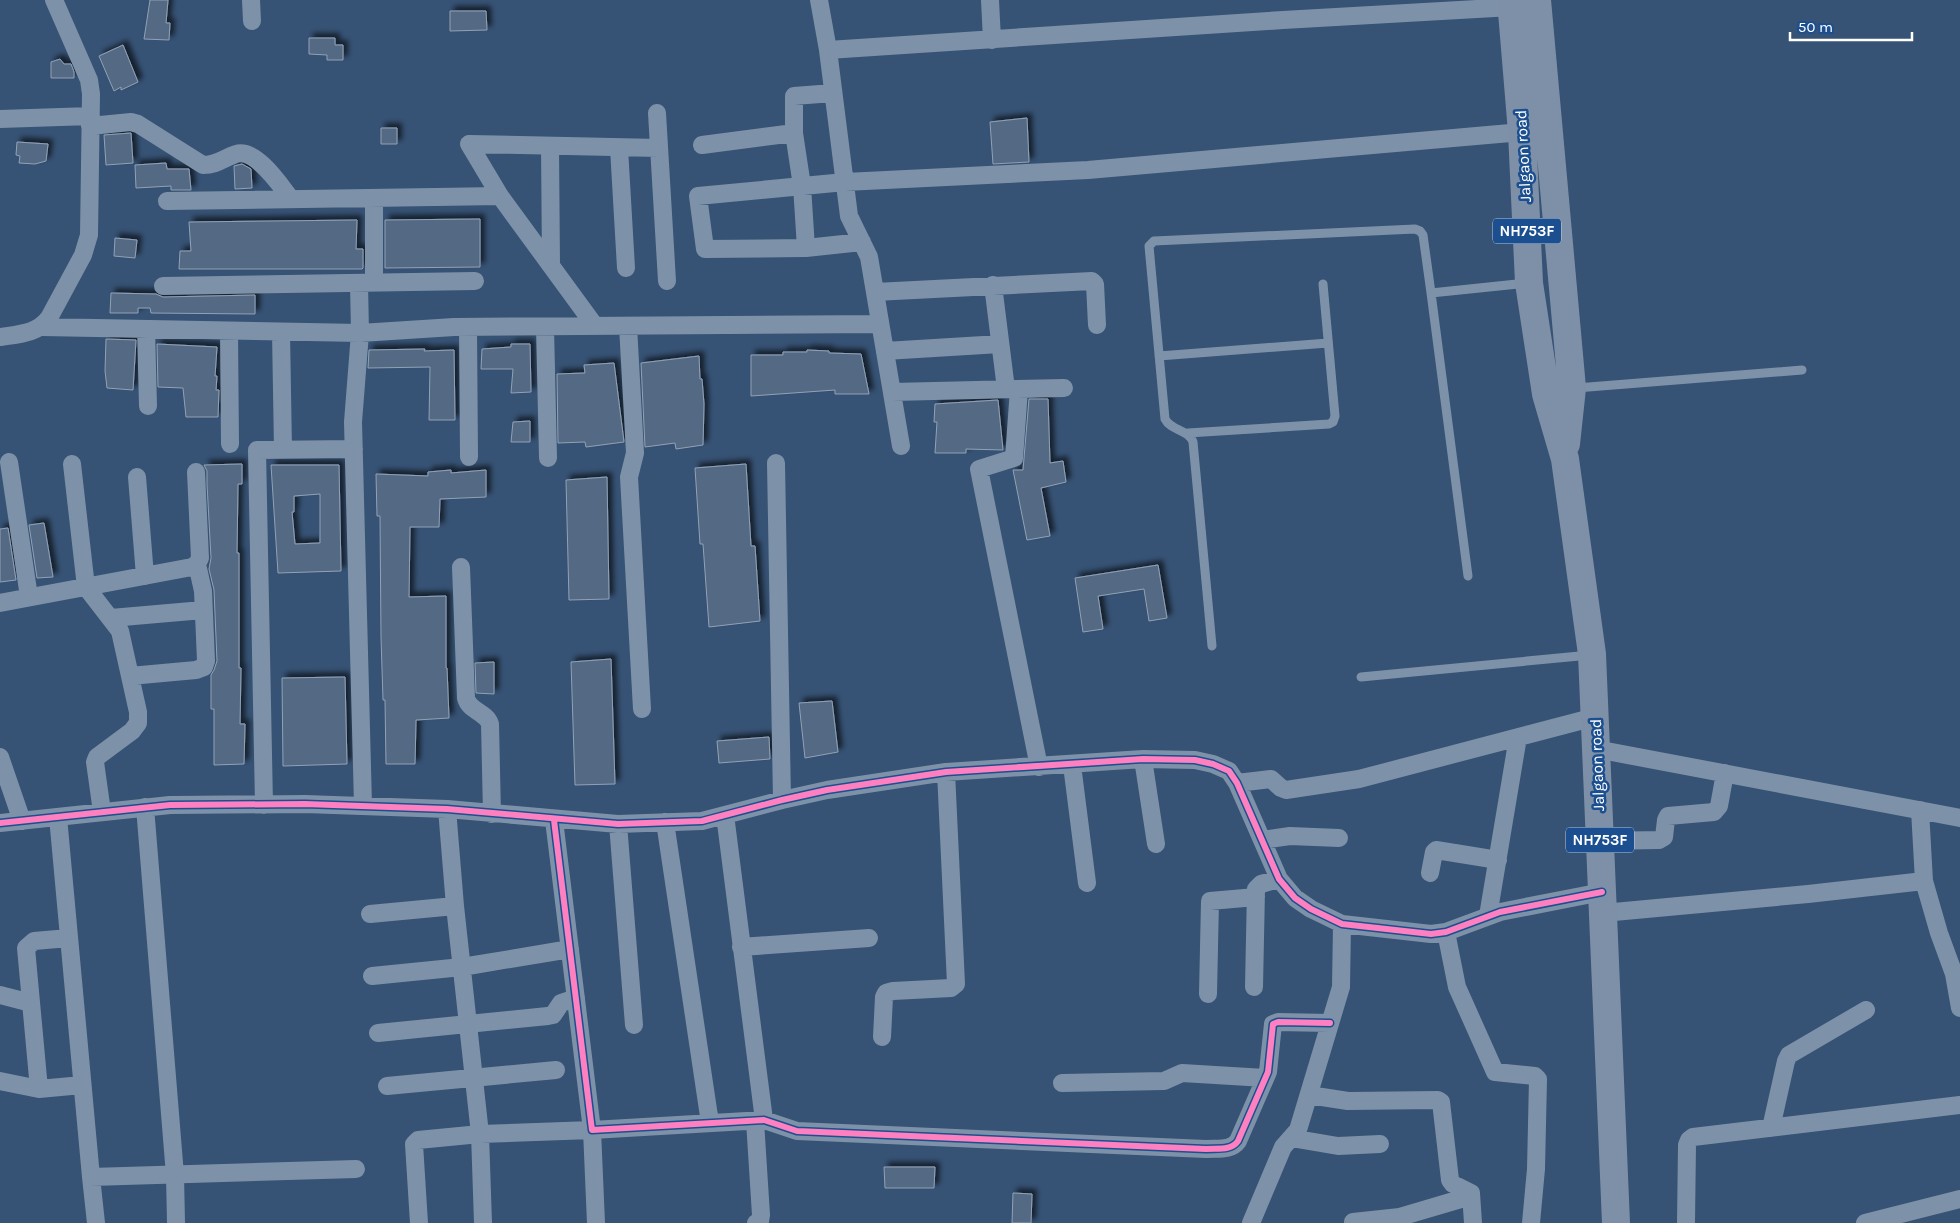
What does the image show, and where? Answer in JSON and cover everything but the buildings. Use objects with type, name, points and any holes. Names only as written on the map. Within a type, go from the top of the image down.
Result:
[{"type":"highway","name":"Jalgaon road","points":[[1520,2],[1522,132],[1529,283],[1546,394],[1565,459],[1592,654],[1616,1223]]},
{"type":"highway","name":"Jalgaon road","points":[[1520,2],[1572,388],[1565,459]]},
{"type":"street","points":[[42,327],[50,318],[87,244],[89,235],[89,80],[54,0]]},
{"type":"street","points":[[251,0],[252,20]]},
{"type":"street","points":[[819,0],[834,92],[849,216],[869,257],[901,446]]},
{"type":"street","points":[[990,0],[992,40]]},
{"type":"street","points":[[828,50],[1283,20],[1520,2]]},
{"type":"street","points":[[806,248],[802,186],[794,134],[794,96],[834,92]]},
{"type":"street","points":[[657,114],[666,281]]},
{"type":"street","points":[[0,119],[131,122],[138,124],[203,165],[218,163],[236,154],[243,153],[249,155],[266,167],[291,199]]},
{"type":"street","points":[[862,242],[806,248],[705,249],[698,196],[845,182],[1088,170],[1522,132]]},
{"type":"street","points":[[702,145],[794,134]]},
{"type":"street","points":[[596,326],[500,196],[469,144],[659,148]]},
{"type":"street","points":[[550,146],[550,265]]},
{"type":"street","points":[[619,148],[626,268]]},
{"type":"street","points":[[167,200],[500,196]]},
{"type":"street","points":[[363,805],[353,422],[374,198]]},
{"type":"street","points":[[163,286],[475,281]]},
{"type":"street","points":[[875,292],[1092,281],[1095,284],[1097,325]]},
{"type":"street","points":[[993,285],[1000,344],[1012,389],[1014,458],[979,469],[1039,767]]},
{"type":"street","points":[[0,337],[30,332],[42,327],[360,333],[468,327],[880,324]]},
{"type":"street","points":[[628,326],[635,453],[629,477],[642,709]]},
{"type":"street","points":[[468,327],[469,457]]},
{"type":"street","points":[[545,327],[548,458]]},
{"type":"street","points":[[146,329],[148,406]]},
{"type":"street","points":[[229,331],[230,444]]},
{"type":"street","points":[[281,332],[283,450]]},
{"type":"street","points":[[885,350],[1000,344]]},
{"type":"street","points":[[892,392],[1064,388]]},
{"type":"street","points":[[264,805],[258,450],[354,449]]},
{"type":"street","points":[[9,462],[29,597]]},
{"type":"street","points":[[776,463],[782,800]]},
{"type":"street","points":[[72,464],[86,587],[120,631],[138,723],[132,731],[97,757],[95,762],[102,812]]},
{"type":"street","points":[[0,603],[192,567],[197,564],[200,558],[196,472]]},
{"type":"street","points":[[137,477],[144,576]]},
{"type":"street","points":[[130,676],[196,670],[204,667],[206,661],[203,591],[197,564]]},
{"type":"street","points":[[460,568],[466,698],[470,706],[485,716],[490,724],[492,814]]},
{"type":"street","points":[[111,618],[203,610]]},
{"type":"street","points":[[1237,783],[1271,779],[1280,788],[1286,790],[1348,781],[1595,718]]},
{"type":"street","points":[[1488,916],[1518,737]]},
{"type":"street","points":[[1596,749],[1960,818]]},
{"type":"street","points":[[0,757],[22,821]]},
{"type":"street","points":[[1143,759],[1156,844]]},
{"type":"street","points":[[0,823],[170,805],[305,804],[363,805],[426,810],[447,809],[554,820],[618,824],[702,821],[827,790],[946,772],[1143,759],[1195,760],[1213,764],[1228,771],[1237,783],[1279,879],[1296,898],[1311,909],[1342,924],[1431,934],[1446,932],[1500,912],[1603,902],[1808,894],[1924,881]]},
{"type":"street","points":[[1072,765],[1087,883]]},
{"type":"street","points":[[882,1037],[884,998],[886,993],[950,988],[956,984],[946,772]]},
{"type":"street","points":[[1600,841],[1660,840],[1664,837],[1668,816],[1714,812],[1719,806],[1724,773]]},
{"type":"street","points":[[145,807],[175,1174],[176,1223]]},
{"type":"street","points":[[447,809],[455,906],[480,1134],[483,1223]]},
{"type":"street","points":[[1920,810],[1924,881],[1938,933],[1954,974],[1960,1008]]},
{"type":"street","points":[[725,815],[759,1120],[761,1215],[760,1220],[756,1223]]},
{"type":"street","points":[[58,817],[96,1223]]},
{"type":"street","points":[[554,820],[592,1130],[596,1223]]},
{"type":"street","points":[[665,822],[710,1123]]},
{"type":"street","points":[[618,824],[634,1025]]},
{"type":"street","points":[[1262,840],[1290,836],[1339,838]]},
{"type":"street","points":[[1430,873],[1436,850],[1498,860]]},
{"type":"street","points":[[1254,987],[1256,897],[1258,887],[1279,879]]},
{"type":"street","points":[[1208,994],[1210,901],[1256,897]]},
{"type":"street","points":[[370,914],[455,906]]},
{"type":"street","points":[[1251,1223],[1283,1147],[1298,1130],[1309,1095],[1341,987],[1342,924]]},
{"type":"street","points":[[1446,932],[1457,987],[1495,1072],[1535,1076],[1539,1082],[1536,1175],[1532,1223]]},
{"type":"street","points":[[39,1089],[26,948],[34,941],[69,938]]},
{"type":"street","points":[[741,947],[868,938]]},
{"type":"street","points":[[372,976],[462,967],[570,949]]},
{"type":"street","points":[[0,995],[31,1003]]},
{"type":"street","points":[[378,1033],[548,1016],[553,1015],[562,1003],[576,998]]},
{"type":"street","points":[[1771,1128],[1789,1055],[1866,1010]]},
{"type":"street","points":[[419,1223],[414,1144],[418,1140],[480,1134],[592,1130],[759,1120],[797,1131],[1230,1148],[1238,1142],[1270,1068],[1273,1024],[1278,1022],[1330,1023]]},
{"type":"street","points":[[387,1086],[556,1070]]},
{"type":"street","points":[[1062,1083],[1164,1081],[1182,1073],[1265,1078]]},
{"type":"street","points":[[0,1081],[39,1089],[82,1085]]},
{"type":"street","points":[[1309,1095],[1348,1101],[1438,1100],[1441,1102],[1450,1180],[1453,1184],[1469,1191],[1473,1223]]},
{"type":"street","points":[[1686,1223],[1687,1144],[1693,1137],[1960,1105]]},
{"type":"street","points":[[1291,1138],[1338,1146],[1380,1144]]},
{"type":"street","points":[[91,1177],[356,1169]]},
{"type":"street","points":[[1353,1222],[1400,1217],[1471,1196]]},
{"type":"street","points":[[1865,1223],[1960,1199]]},
{"type":"lane","points":[[1323,284],[1334,422],[1329,424],[1188,434],[1171,426],[1166,419],[1148,250],[1154,241],[1415,228],[1423,235],[1468,576]]},
{"type":"lane","points":[[1431,293],[1529,283]]},
{"type":"lane","points":[[1159,356],[1328,342]]},
{"type":"lane","points":[[1572,388],[1802,370]]},
{"type":"lane","points":[[1188,434],[1193,442],[1212,646]]},
{"type":"lane","points":[[1361,677],[1592,654]]},
{"type":"cycle path","points":[[0,823],[170,805],[305,804],[447,809],[618,824],[702,821],[827,790],[946,772],[1143,759],[1195,760],[1213,764],[1229,771],[1237,783],[1279,879],[1295,898],[1311,909],[1342,924],[1431,934],[1446,932],[1500,912],[1602,892]]},
{"type":"cycle path","points":[[554,820],[592,1130],[764,1120],[797,1131],[1206,1149],[1224,1148],[1232,1146],[1238,1141],[1268,1072],[1273,1024],[1278,1022],[1330,1023]]}]
